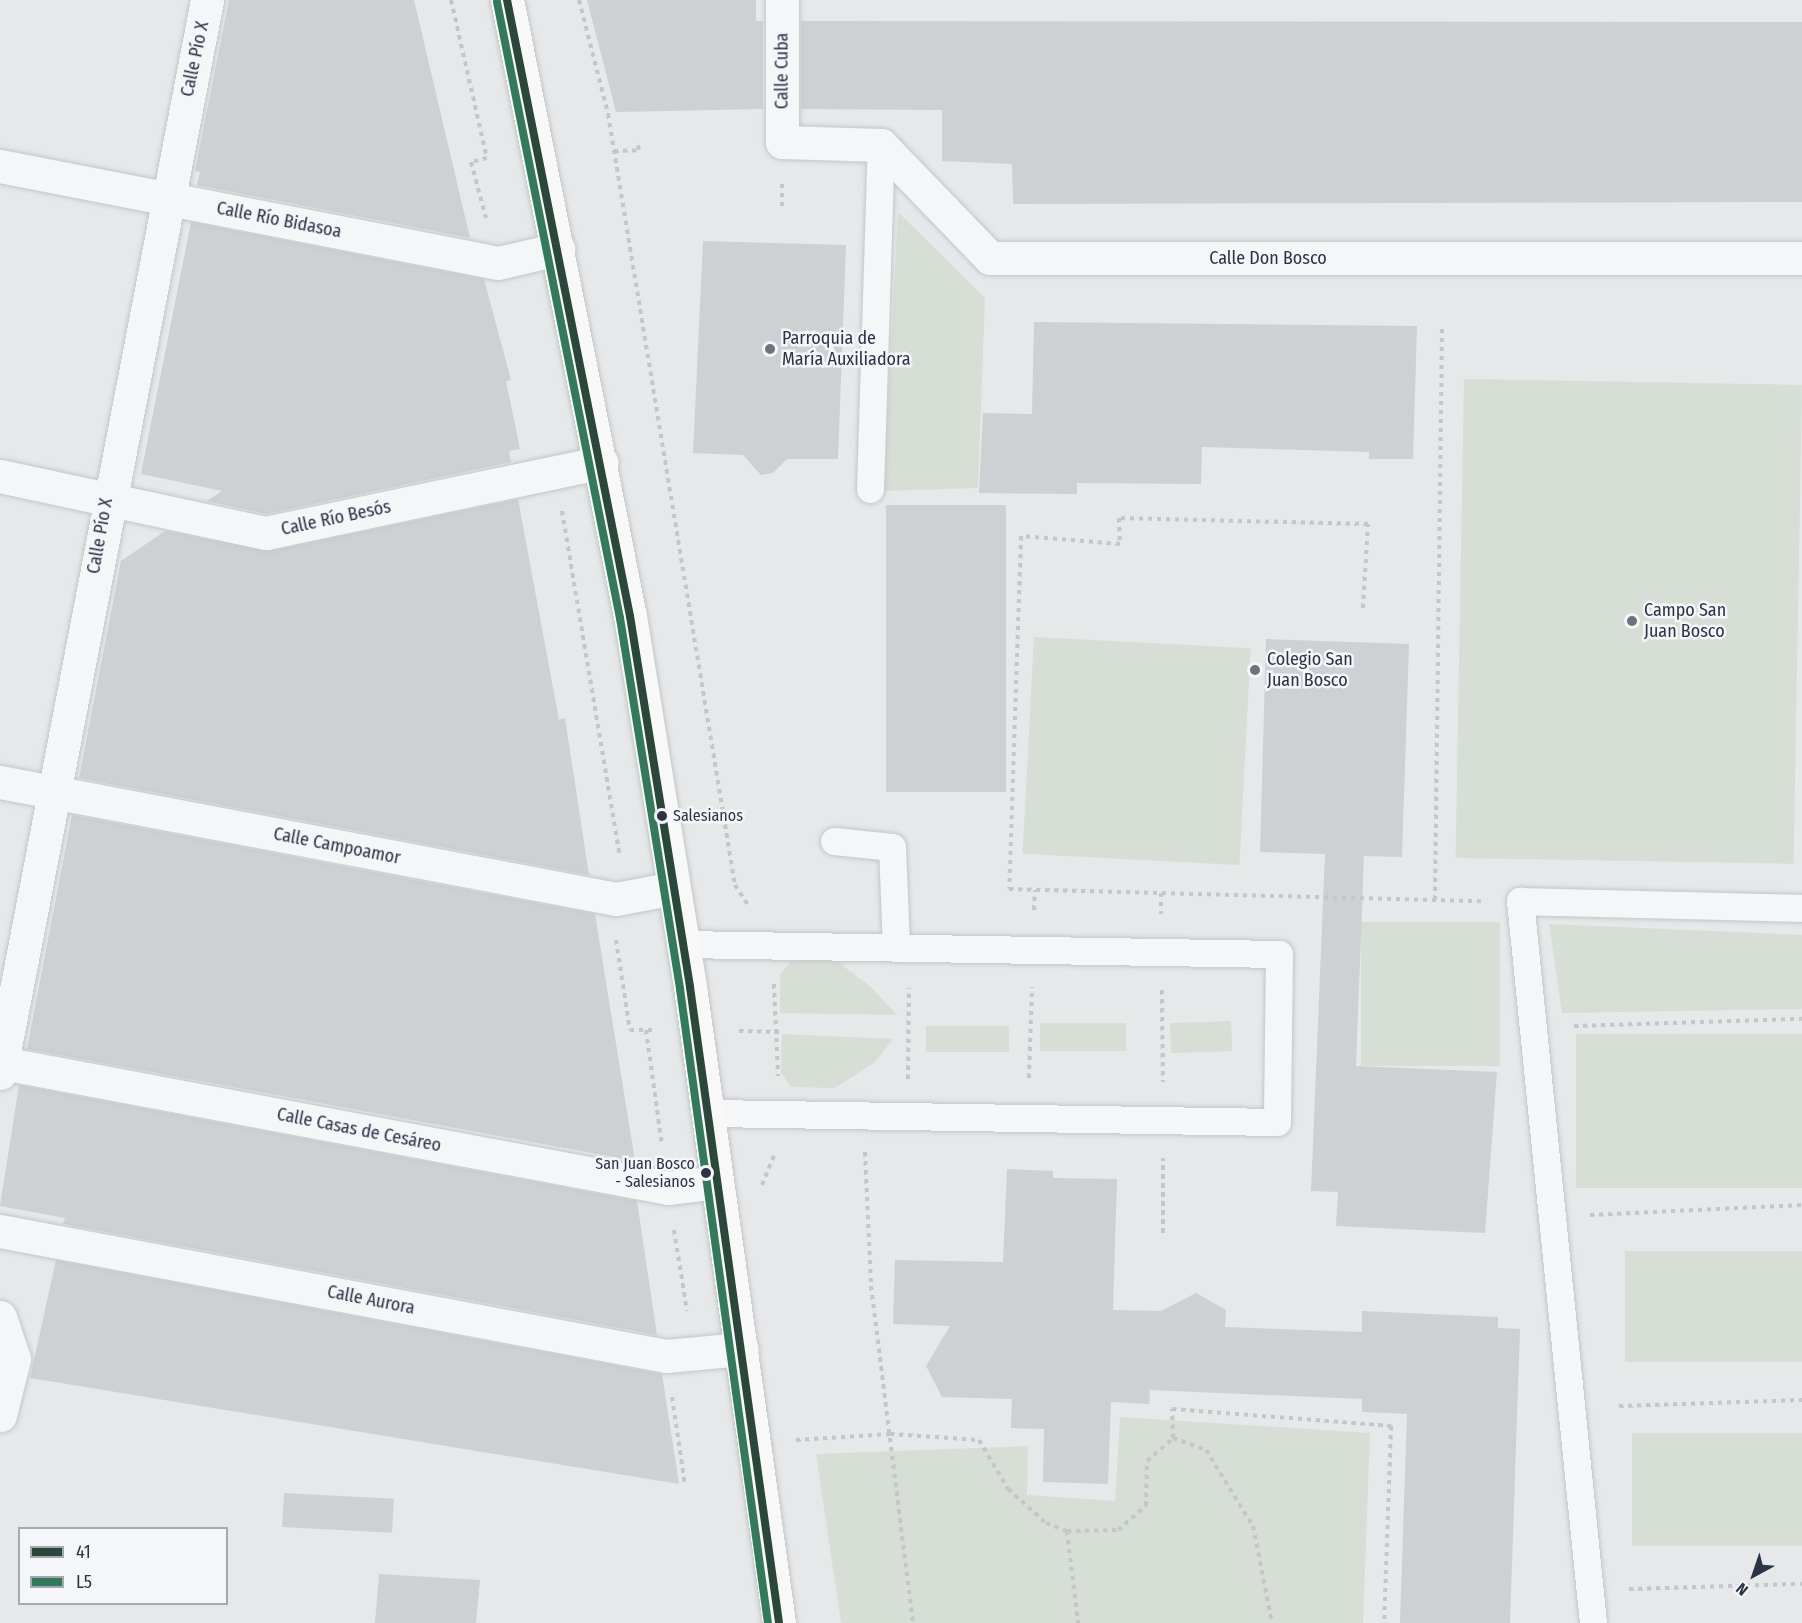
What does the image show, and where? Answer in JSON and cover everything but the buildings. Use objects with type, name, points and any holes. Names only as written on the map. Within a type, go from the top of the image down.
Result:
[{"type":"main road","points":[[507,0],[602,462],[674,888],[742,1349],[779,1623]]},
{"type":"street","name":"Calle Pío X","points":[[1,1068],[107,497],[207,0]]},
{"type":"street","name":"Calle Cuba","points":[[782,0],[782,142],[881,145]]},
{"type":"street","name":"Calle Don Bosco","points":[[881,145],[990,258],[1802,258]]},
{"type":"street","name":"Calle Río Bidasoa","points":[[0,166],[498,263],[558,249]]},
{"type":"street","name":"Calle Río Besós","points":[[0,476],[107,497],[266,533],[602,462]]},
{"type":"street","name":"Calle Campoamor","points":[[0,782],[616,898],[674,888]]},
{"type":"street","name":"Calle Casas de Cesáreo","points":[[1,1068],[668,1188],[717,1182]]},
{"type":"street","name":"Calle Aurora","points":[[0,1231],[666,1356],[742,1349]]},
{"type":"street","points":[[0,1317],[14,1359],[0,1415]]},
{"type":"lane","points":[[870,489],[881,145]]},
{"type":"lane","points":[[834,841],[892,848],[902,948]]},
{"type":"lane","points":[[1593,1623],[1520,901],[1802,908]]},
{"type":"lane","points":[[682,944],[1280,954],[1278,1122],[708,1113]]},
{"type":"path","points":[[579,0],[614,151],[735,885],[748,906],[776,914],[774,946],[781,1114],[785,1146],[767,1167],[764,1196]]},
{"type":"path","points":[[614,151],[639,150],[637,141]]},
{"type":"path","points":[[1435,900],[1442,325]]},
{"type":"path","points":[[1363,608],[1368,524],[1119,518],[1120,544],[1021,536],[1009,889],[1520,901]]},
{"type":"path","points":[[1027,1118],[1035,890]]},
{"type":"path","points":[[1161,892],[1164,1120],[1162,1233]]},
{"type":"path","points":[[902,948],[908,1116]]},
{"type":"path","points":[[1574,1026],[1802,1019]]},
{"type":"path","points":[[646,1030],[690,1333],[662,1335],[685,1485]]},
{"type":"path","points":[[863,1116],[871,1286],[913,1623]]},
{"type":"path","points":[[1589,1215],[1802,1205]]},
{"type":"path","points":[[1620,1406],[1802,1400]]},
{"type":"path","points":[[1173,1438],[1172,1409],[1391,1426],[1384,1623]]},
{"type":"path","points":[[795,1428],[798,1451]]},
{"type":"path","points":[[796,1440],[890,1434],[979,1440],[1008,1489],[1046,1523],[1067,1532],[1118,1530],[1146,1506],[1147,1461],[1173,1438]]},
{"type":"path","points":[[1173,1438],[1206,1450],[1252,1526],[1272,1623]]},
{"type":"path","points":[[1067,1532],[1078,1623]]},
{"type":"path","points":[[1590,1590],[1802,1584]]},
{"type":"shaded area","points":[[898,212],[985,298],[978,488],[884,491]]},
{"type":"shaded area","name":"Campo San Juan Bosco","points":[[1464,379],[1802,385],[1794,864],[1456,858]]},
{"type":"shaded area","points":[[1034,637],[1251,648],[1239,865],[1023,854]]},
{"type":"shaded area","points":[[1361,922],[1500,922],[1500,1066],[1361,1066]]},
{"type":"shaded area","points":[[1549,924],[1802,935],[1802,1009],[1562,1013]]},
{"type":"shaded area","points":[[835,960],[871,987],[897,1015],[780,1013],[780,975],[791,961]]},
{"type":"shaded area","points":[[1231,1021],[1232,1051],[1171,1053],[1170,1023]]},
{"type":"shaded area","points":[[1040,1023],[1126,1023],[1126,1051],[1040,1051]]},
{"type":"shaded area","points":[[926,1026],[1009,1026],[1009,1052],[926,1052]]},
{"type":"shaded area","points":[[782,1034],[893,1039],[875,1062],[835,1088],[791,1087],[781,1073]]},
{"type":"shaded area","points":[[1576,1034],[1802,1034],[1802,1188],[1576,1188]]},
{"type":"shaded area","points":[[1625,1251],[1802,1251],[1802,1362],[1625,1362]]},
{"type":"shaded area","points":[[1120,1417],[1370,1433],[1363,1623],[841,1623],[816,1454],[1028,1446],[1027,1495],[1115,1501]]},
{"type":"shaded area","points":[[1632,1433],[1802,1433],[1802,1546],[1632,1546]]},
{"type":"transit line","name":"41","points":[[507,0],[630,616],[690,987],[779,1623]]},
{"type":"transit line","name":"L5","points":[[497,2],[620,618],[680,989],[768,1623]]},
{"type":"place","name":"Parroquia de María Auxiliadora","points":[[770,349]]},
{"type":"place","name":"Campo San Juan Bosco","points":[[1632,621]]},
{"type":"place","name":"Colegio San Juan Bosco","points":[[1255,670]]},
{"type":"place","name":"Salesianos","points":[[662,816]]},
{"type":"place","name":"San Juan Bosco - Salesianos","points":[[706,1173]]}]
